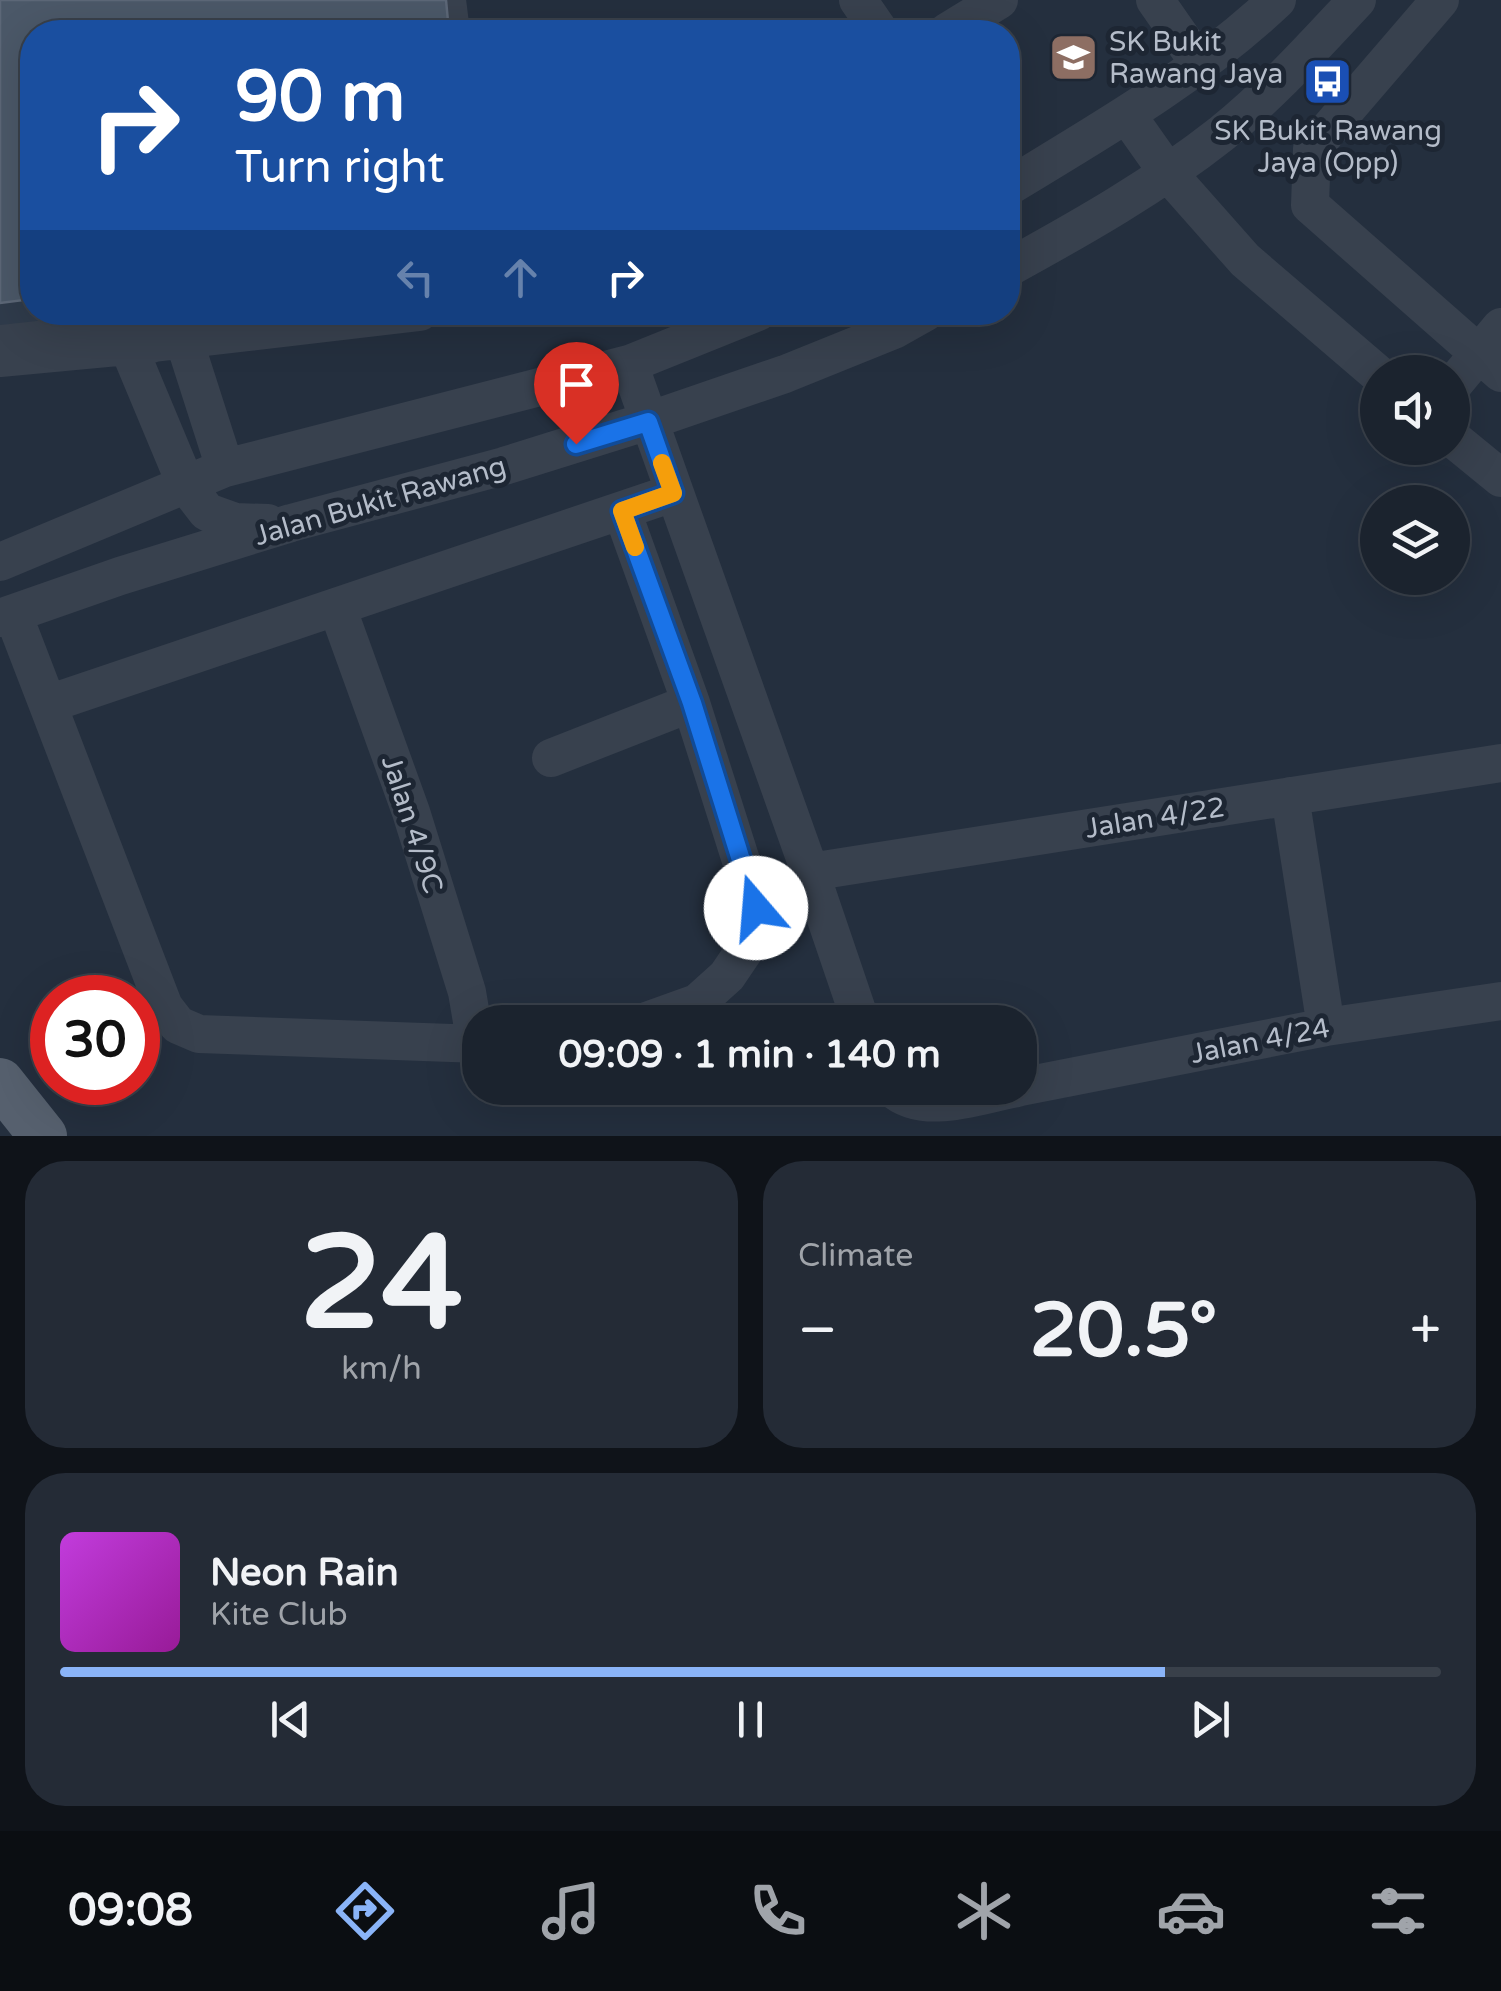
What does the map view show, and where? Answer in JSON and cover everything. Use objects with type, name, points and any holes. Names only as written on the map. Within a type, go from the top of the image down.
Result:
[{"type":"main road","points":[[0,1082],[43,1136]]},
{"type":"street","points":[[966,20],[999,0]]},
{"type":"street","points":[[1155,0],[1201,66]]},
{"type":"street","points":[[1020,180],[1201,66],[1276,0]]},
{"type":"street","points":[[1020,261],[1168,174],[1222,133],[1281,81],[1357,0]]},
{"type":"street","points":[[1440,0],[1312,149],[1310,205],[1493,352],[1470,371]]},
{"type":"street","points":[[1127,115],[1168,174],[1245,260],[1360,359]]},
{"type":"street","points":[[0,331],[61,325]]},
{"type":"street","points":[[121,325],[154,343],[225,468]]},
{"type":"street","points":[[0,358],[308,325]]},
{"type":"street","points":[[0,562],[225,468],[629,364],[726,325]]},
{"type":"street","name":"Jalan Bukit Rawang","points":[[7,616],[120,576],[290,524],[648,422],[786,374],[903,325]]},
{"type":"street","points":[[154,343],[186,485],[207,512],[234,522],[290,524]]},
{"type":"street","points":[[629,364],[856,1005]]},
{"type":"street","points":[[1470,453],[1501,478]]},
{"type":"street","points":[[48,704],[673,493]]},
{"type":"street","points":[[622,511],[692,703],[756,908],[752,939],[727,976],[695,1005]]},
{"type":"street","name":"Jalan 4/9C","points":[[337,607],[416,830],[470,1005]]},
{"type":"street","points":[[7,616],[48,704],[164,1007],[178,1025],[199,1034],[462,1044]]},
{"type":"street","points":[[551,758],[692,703]]},
{"type":"street","name":"Jalan 4/22","points":[[810,872],[1501,763]]},
{"type":"street","points":[[1290,796],[1326,1027]]},
{"type":"street","name":"Jalan 4/24","points":[[1037,1083],[1326,1027],[1501,1001]]},
{"type":"building","points":[[0,0],[446,0],[448,20],[20,20],[20,300],[0,303]]},
{"type":"slow traffic","points":[[635,547],[622,511],[673,493],[662,463]]},
{"type":"place","name":"SK Bukit Rawang Jaya","points":[[1074,57]]},
{"type":"place","name":"SK Bukit Rawang Jaya (Opp)","points":[[1328,82]]},
{"type":"route","points":[[576,444],[648,422],[673,493],[622,511],[692,703],[756,908]]}]
